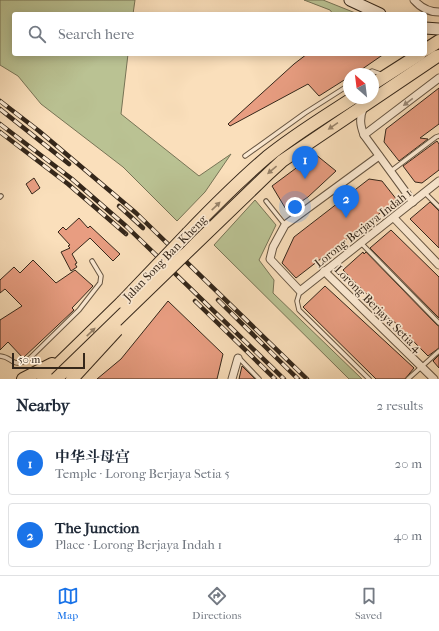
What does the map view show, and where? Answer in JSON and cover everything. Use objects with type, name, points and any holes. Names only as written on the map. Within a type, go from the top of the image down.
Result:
[{"type":"main road","points":[[427,49],[439,41]]},
{"type":"main road","name":"Jalan Song Ban Kheng","points":[[56,379],[268,174],[298,150],[439,56]]},
{"type":"main road","points":[[379,80],[411,57]]},
{"type":"main road","name":"Jalan Song Ban Kheng","points":[[42,379],[122,302],[196,224],[250,173],[291,139],[344,104]]},
{"type":"main road","points":[[72,379],[164,281],[184,255]]},
{"type":"main road","points":[[23,379],[63,359]]},
{"type":"street","points":[[350,0],[376,12]]},
{"type":"street","points":[[414,0],[428,11],[439,12]]},
{"type":"street","points":[[427,28],[439,28]]},
{"type":"street","points":[[364,135],[439,78]]},
{"type":"street","points":[[365,105],[360,119],[360,126],[364,135],[414,202]]},
{"type":"street","points":[[300,291],[270,259],[273,247],[285,224],[379,156]]},
{"type":"street","name":"Lorong Berjaya Indah 1","points":[[300,291],[439,182]]},
{"type":"street","points":[[394,218],[439,265]]},
{"type":"street","name":"Lorong Berjaya Setia 4","points":[[324,271],[434,379]]},
{"type":"street","points":[[232,379],[238,358]]},
{"type":"lane","points":[[379,74],[386,76]]},
{"type":"lane","points":[[245,156],[305,113],[343,89]]},
{"type":"lane","points":[[391,171],[439,136]]},
{"type":"lane","points":[[425,193],[439,207]]},
{"type":"lane","points":[[266,201],[285,224]]},
{"type":"lane","points":[[361,243],[439,323]]},
{"type":"lane","points":[[0,356],[3,356],[14,363],[23,363],[79,310],[100,283],[101,276],[92,261]]},
{"type":"lane","points":[[300,291],[297,301],[299,310],[369,379]]},
{"type":"lane","points":[[408,379],[439,350]]},
{"type":"lane","points":[[238,358],[259,379]]},
{"type":"green space","points":[[0,0],[135,0],[133,12],[12,12],[12,56],[128,56],[121,114],[199,176],[231,154],[205,192],[177,221],[123,167],[41,104],[18,76],[0,65]]},
{"type":"green space","points":[[304,0],[323,0],[353,12],[332,12],[330,10]]},
{"type":"green space","points":[[255,200],[276,225],[259,260],[274,280],[273,293],[362,379],[349,379],[214,245]]},
{"type":"building","points":[[304,56],[381,56],[364,68],[343,68],[343,81],[319,96],[308,84],[230,126],[228,124]]},
{"type":"building","points":[[439,88],[439,124],[420,138],[428,139],[399,161],[384,142],[386,129]]},
{"type":"building","points":[[437,141],[439,144],[439,170],[422,183],[415,182],[403,166]]},
{"type":"building","points":[[315,154],[336,171],[308,197],[287,211],[272,186]]},
{"type":"building","points":[[34,178],[40,188],[32,194],[26,184]]},
{"type":"building","points":[[369,179],[382,181],[397,200],[296,278],[282,263],[294,237]]},
{"type":"building","points":[[430,202],[439,211],[439,248],[410,219]]},
{"type":"building","points":[[79,218],[88,228],[90,226],[120,254],[113,261],[90,238],[72,254],[77,263],[75,264],[77,267],[71,271],[61,252],[70,248],[68,246],[70,245],[58,232],[63,227],[66,230]]},
{"type":"building","points":[[391,230],[439,277],[439,318],[370,248]]},
{"type":"building","points":[[363,252],[364,254],[366,252],[439,326],[439,348],[428,356],[343,270]]},
{"type":"building","points":[[33,260],[56,283],[75,270],[93,286],[72,308],[74,310],[23,358],[8,342],[0,350],[0,320],[22,306],[5,289],[0,293],[0,280],[14,267],[20,273]]},
{"type":"building","points":[[325,286],[414,368],[405,379],[376,379],[303,307]]},
{"type":"building","points":[[168,301],[223,354],[217,379],[97,379],[121,359]]},
{"type":"building","points":[[439,355],[439,368],[433,361]]},
{"type":"building","points":[[242,366],[255,379],[239,379]]},
{"type":"railway","points":[[0,101],[39,131],[136,213],[307,379]]},
{"type":"railway","points":[[0,109],[69,164]]},
{"type":"railway","points":[[0,124],[72,179],[126,226],[284,379]]},
{"type":"railway","points":[[0,132],[68,184],[126,234]]},
{"type":"railway","points":[[119,206],[143,228]]},
{"type":"railway","points":[[218,300],[298,379]]},
{"type":"railway","points":[[195,301],[275,379]]},
{"type":"place","name":"中华斗母宫","points":[[305,179]]},
{"type":"place","name":"The Junction","points":[[346,218]]}]
